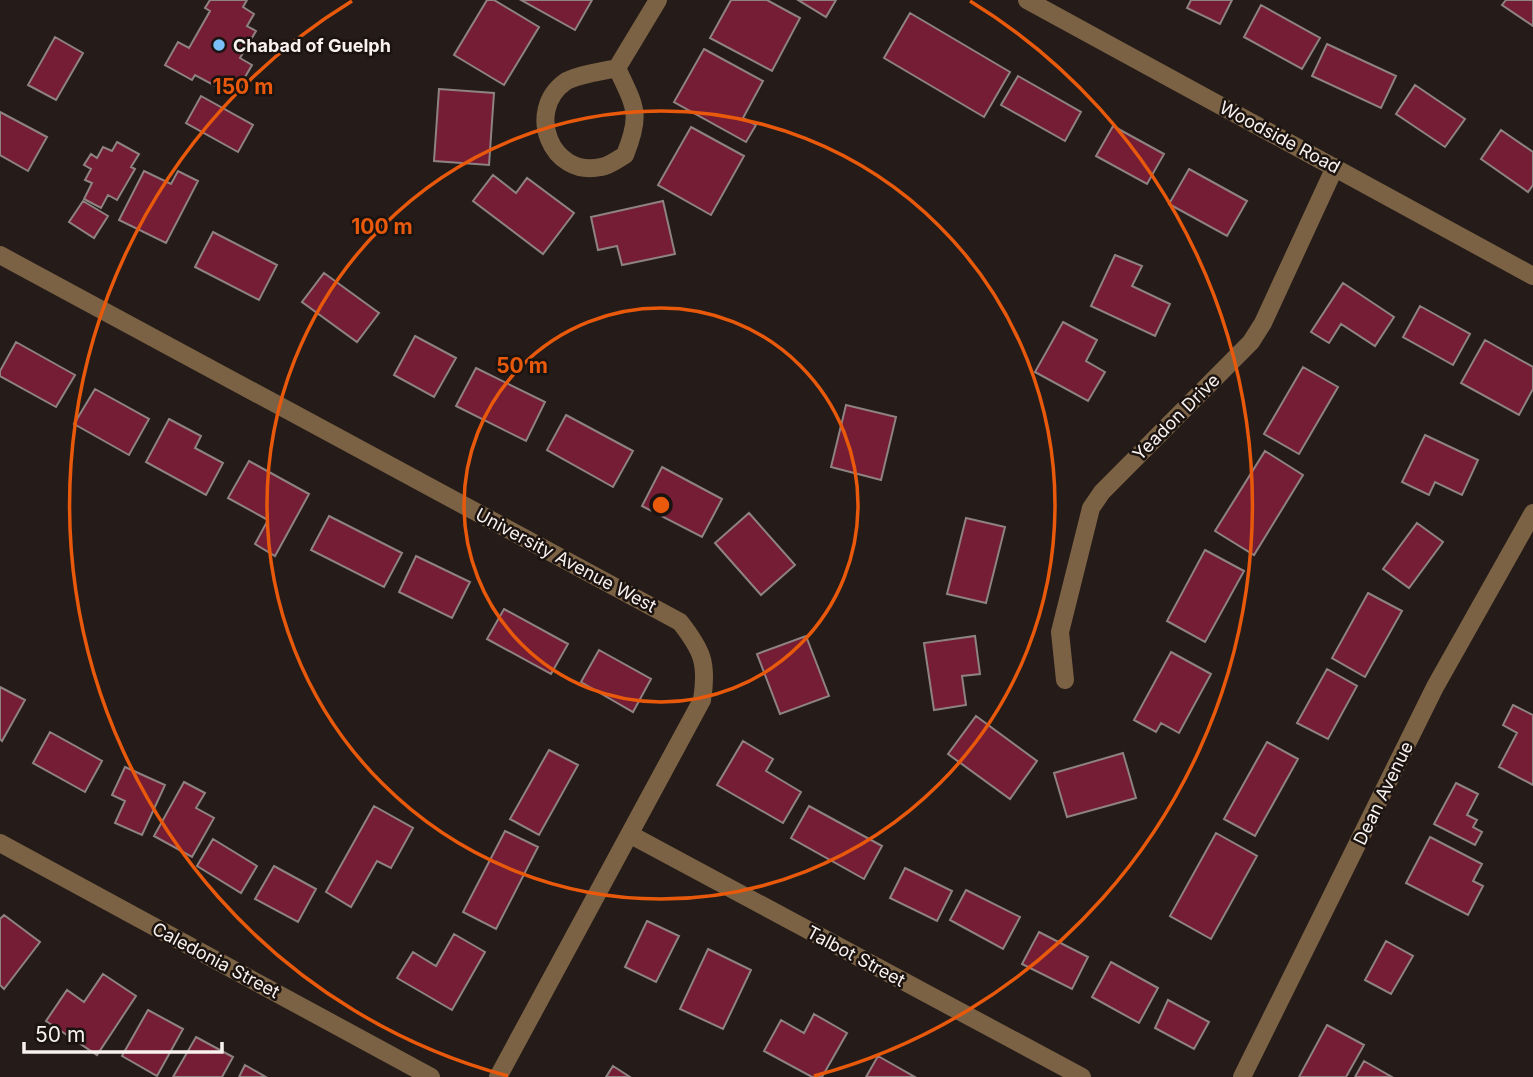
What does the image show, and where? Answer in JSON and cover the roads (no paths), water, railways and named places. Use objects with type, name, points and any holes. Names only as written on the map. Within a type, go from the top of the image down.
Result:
[{"type":"street","points":[[617,68],[634,106],[636,130],[625,155],[602,167],[582,167],[561,158],[548,142],[545,121],[549,102],[566,81],[617,68],[658,0]]},
{"type":"street","name":"Woodside Road","points":[[1027,0],[1533,276]]},
{"type":"street","name":"Yeadon Drive","points":[[1065,680],[1060,632],[1091,508],[1102,492],[1251,342],[1263,323],[1335,167]]},
{"type":"street","name":"University Avenue West","points":[[0,255],[680,622],[699,647],[705,679],[702,700],[498,1077]]},
{"type":"street","name":"Dean Avenue","points":[[1242,1077],[1435,687],[1533,513]]},
{"type":"street","name":"Talbot Street","points":[[631,835],[1082,1077]]},
{"type":"street","name":"Caledonia Street","points":[[0,843],[431,1077]]},
{"type":"place","name":"Chabad of Guelph","points":[[219,45]]}]
